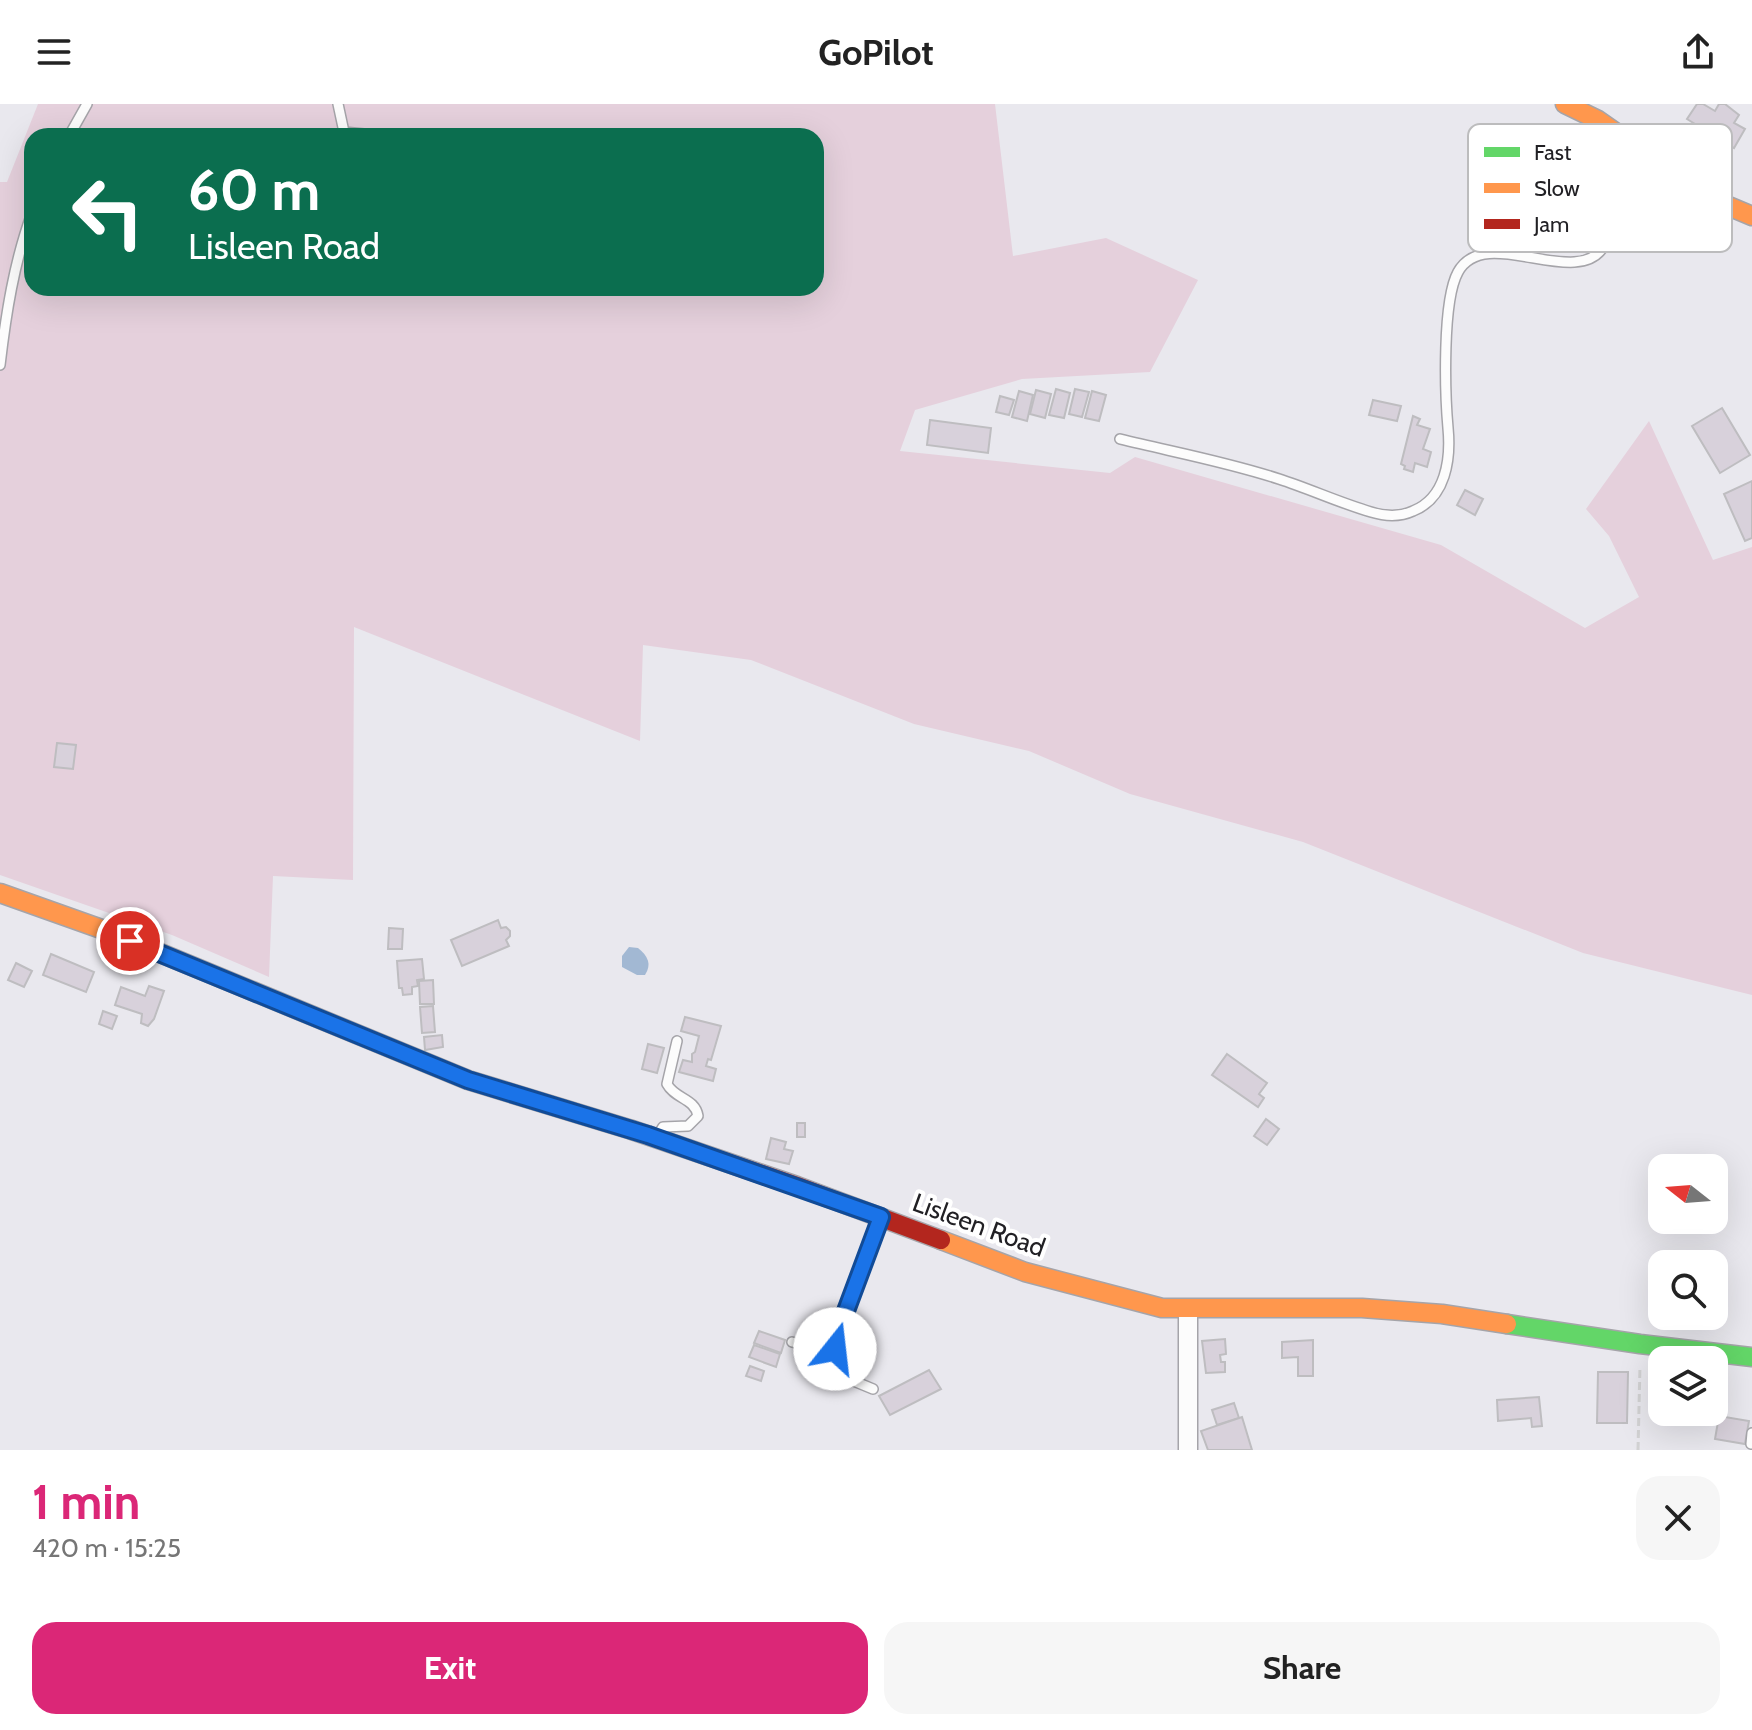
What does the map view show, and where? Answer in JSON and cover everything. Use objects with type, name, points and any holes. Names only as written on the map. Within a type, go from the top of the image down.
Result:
[{"type":"street","points":[[1565,104],[1604,124]]},
{"type":"street","points":[[1732,208],[1752,216]]},
{"type":"street","name":"Lisleen Road","points":[[0,893],[134,942],[468,1080],[656,1138],[881,1217],[1025,1272],[1162,1308],[1362,1308],[1442,1314],[1640,1344],[1752,1357]]},
{"type":"street","points":[[1188,1309],[1188,1450]]},
{"type":"lane","points":[[74,128],[87,104]]},
{"type":"lane","points":[[338,104],[343,128]]},
{"type":"lane","points":[[0,365],[24,236]]},
{"type":"lane","points":[[1120,439],[1278,478],[1373,513],[1392,516],[1412,512],[1424,504],[1446,476],[1449,441],[1446,408],[1448,336],[1452,288],[1459,269],[1476,256],[1492,253],[1565,262],[1589,260],[1598,252]]},
{"type":"lane","points":[[656,1138],[663,1127],[688,1126],[698,1116],[692,1102],[676,1094],[667,1084],[677,1041]]},
{"type":"lane","points":[[873,1389],[844,1377],[835,1349],[837,1335],[881,1217]]},
{"type":"lane","points":[[792,1342],[835,1349]]},
{"type":"lane","points":[[1751,1444],[1752,1433]]},
{"type":"path","points":[[1638,1450],[1640,1344]]},
{"type":"shaded area","points":[[38,104],[995,104],[1013,256],[1106,238],[1198,280],[1150,372],[1022,379],[915,410],[900,451],[1110,473],[1135,457],[1441,545],[1585,628],[1639,597],[1609,536],[1586,509],[1649,421],[1713,560],[1752,547],[1752,995],[1583,953],[1303,842],[1130,794],[1029,751],[914,724],[751,660],[643,645],[640,741],[354,627],[353,880],[273,876],[269,977],[172,935],[0,875],[0,182],[7,182],[24,139],[24,296],[824,296],[824,128],[28,128]]},
{"type":"water","points":[[629,947],[638,948],[646,957],[648,967],[645,975],[637,975],[622,967],[622,956]]},
{"type":"building","points":[[1697,104],[1715,111],[1719,104],[1725,104],[1739,115],[1734,123],[1745,129],[1734,148],[1732,124],[1695,124],[1687,119]]},
{"type":"building","points":[[1056,389],[1070,393],[1064,418],[1049,415]]},
{"type":"building","points":[[1075,389],[1089,392],[1082,417],[1069,414]]},
{"type":"building","points":[[1036,390],[1051,394],[1045,418],[1030,414]]},
{"type":"building","points":[[1019,391],[1033,395],[1027,421],[1012,417]]},
{"type":"building","points":[[1092,391],[1106,395],[1099,421],[1085,418]]},
{"type":"building","points":[[1000,396],[1014,400],[1009,415],[996,412]]},
{"type":"building","points":[[1373,400],[1401,406],[1397,421],[1369,415]]},
{"type":"building","points":[[1722,408],[1750,455],[1720,473],[1692,426]]},
{"type":"building","points":[[1413,416],[1420,419],[1417,425],[1430,429],[1423,449],[1431,452],[1427,467],[1415,463],[1413,472],[1404,469],[1405,466],[1401,464]]},
{"type":"building","points":[[930,420],[991,428],[988,453],[927,445]]},
{"type":"building","points":[[1752,481],[1752,538],[1745,541],[1724,494]]},
{"type":"building","points":[[1465,490],[1483,499],[1475,515],[1457,505]]},
{"type":"building","points":[[57,743],[76,745],[73,769],[54,767]]},
{"type":"building","points":[[498,920],[501,928],[506,927],[510,931],[506,940],[509,946],[462,966],[451,940]]},
{"type":"building","points":[[389,928],[403,929],[402,949],[388,949]]},
{"type":"building","points":[[51,954],[94,972],[86,992],[43,975]]},
{"type":"building","points":[[422,959],[424,979],[417,980],[418,986],[412,987],[412,994],[403,995],[402,988],[399,988],[397,961]]},
{"type":"building","points":[[16,963],[32,971],[24,987],[8,980]]},
{"type":"building","points":[[433,980],[434,1004],[420,1004],[419,981]]},
{"type":"building","points":[[149,986],[164,991],[154,1019],[148,1026],[141,1023],[142,1014],[115,1005],[121,987],[145,996]]},
{"type":"building","points":[[433,1006],[435,1032],[422,1033],[420,1007]]},
{"type":"building","points":[[103,1011],[117,1016],[112,1029],[99,1024]]},
{"type":"building","points":[[685,1017],[721,1026],[711,1060],[708,1059],[706,1066],[716,1069],[713,1081],[679,1072],[683,1060],[692,1062],[699,1036],[681,1031]]},
{"type":"building","points":[[442,1035],[443,1047],[425,1050],[424,1037]]},
{"type":"building","points":[[648,1044],[664,1048],[657,1073],[642,1069]]},
{"type":"building","points":[[1227,1054],[1267,1083],[1259,1094],[1264,1098],[1258,1107],[1212,1075]]},
{"type":"building","points":[[1266,1119],[1279,1129],[1267,1145],[1254,1136]]},
{"type":"building","points":[[797,1123],[805,1123],[805,1137],[797,1137]]},
{"type":"building","points":[[771,1138],[786,1142],[784,1149],[793,1151],[789,1164],[766,1159]]},
{"type":"building","points":[[759,1331],[785,1340],[781,1353],[754,1343]]},
{"type":"building","points":[[1225,1339],[1226,1354],[1220,1355],[1221,1362],[1225,1362],[1225,1372],[1206,1373],[1202,1341]]},
{"type":"building","points":[[1313,1340],[1313,1376],[1298,1376],[1298,1357],[1282,1358],[1282,1342]]},
{"type":"building","points":[[754,1345],[780,1354],[776,1367],[749,1357]]},
{"type":"building","points":[[750,1366],[764,1371],[761,1381],[746,1376]]},
{"type":"building","points":[[929,1370],[941,1389],[890,1415],[879,1396]]},
{"type":"building","points":[[1598,1372],[1628,1372],[1627,1423],[1597,1423]]},
{"type":"building","points":[[1539,1397],[1542,1426],[1532,1427],[1531,1418],[1498,1421],[1497,1400]]},
{"type":"building","points":[[1234,1403],[1239,1418],[1217,1425],[1212,1410]]},
{"type":"building","points":[[1242,1417],[1252,1450],[1208,1450],[1201,1431]]},
{"type":"building","points":[[1728,1418],[1749,1421],[1745,1444],[1715,1439],[1717,1426],[1728,1426]]},
{"type":"traffic: fast","points":[[1507,1324],[1752,1357]]},
{"type":"traffic: slow","points":[[1565,104],[1604,124]]},
{"type":"traffic: slow","points":[[1732,208],[1752,216]]},
{"type":"traffic: slow","points":[[0,893],[107,931],[468,1080],[632,1130]]},
{"type":"traffic: slow","points":[[941,1240],[1025,1272],[1162,1308],[1362,1308],[1442,1314],[1507,1324]]},
{"type":"traffic: jam","points":[[632,1130],[797,1186],[941,1240]]},
{"type":"route","points":[[130,941],[468,1080],[648,1135],[881,1217],[837,1335],[835,1349]]}]
